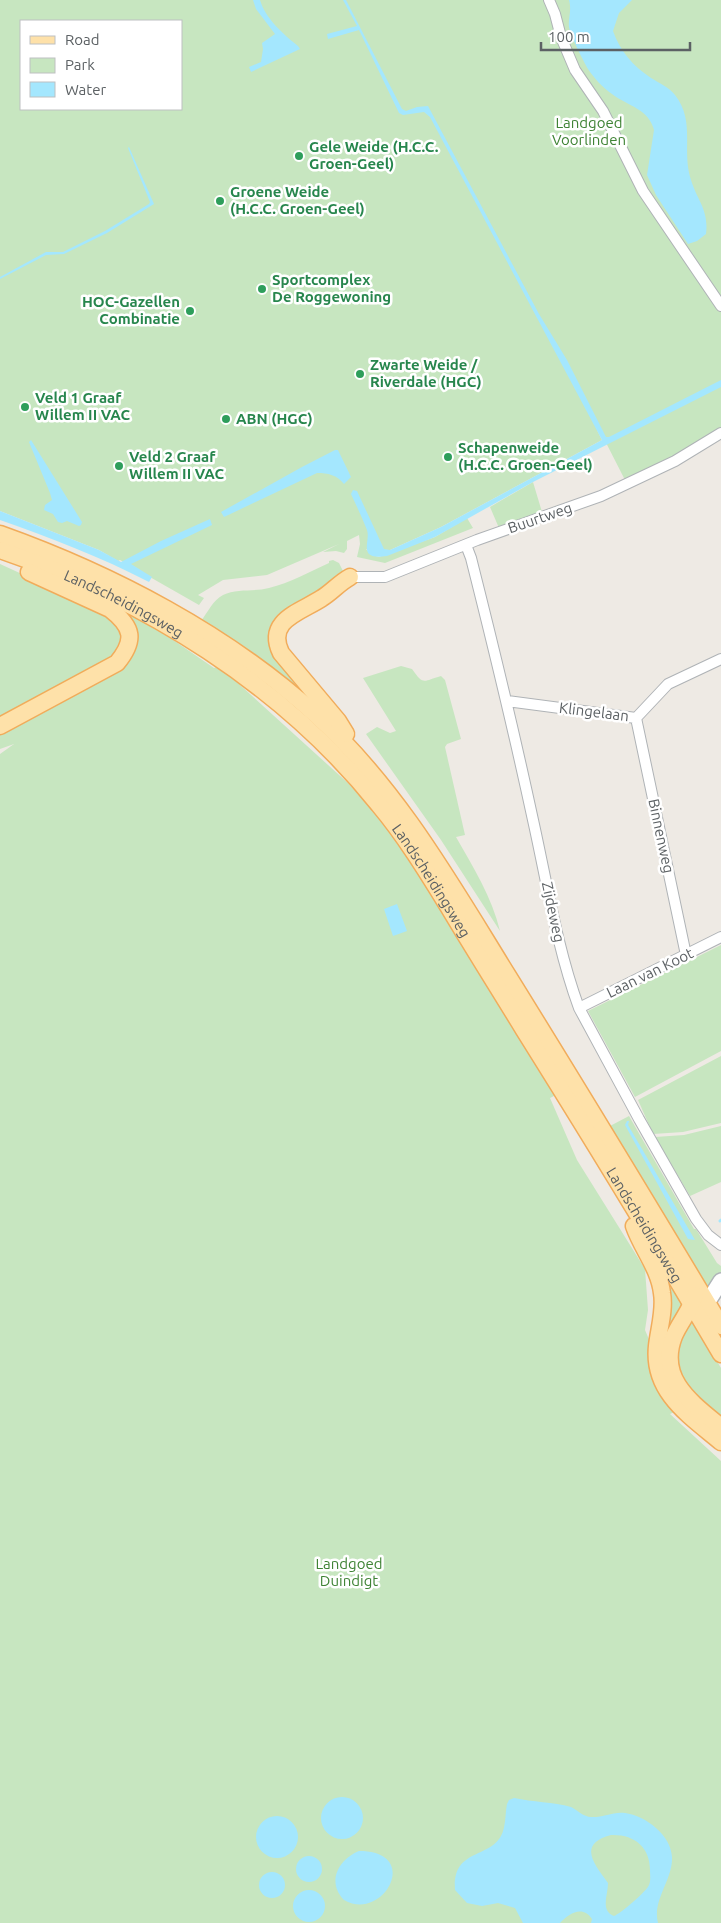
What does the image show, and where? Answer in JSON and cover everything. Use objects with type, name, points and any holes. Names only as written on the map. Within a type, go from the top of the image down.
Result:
[{"type":"main road","name":"Landscheidingsweg","points":[[0,534],[90,570],[151,600],[224,644],[314,713],[362,762],[419,834],[597,1134],[621,1186],[700,1304],[721,1326]]},
{"type":"main road","name":"Landscheidingsweg","points":[[0,550],[80,581],[145,614],[214,655],[303,723],[344,763],[406,841],[697,1285],[704,1325],[721,1354]]},
{"type":"main road","points":[[0,558],[110,609],[122,618],[128,627],[129,640],[125,653],[117,663],[0,726]]},
{"type":"main road","points":[[350,577],[322,598],[288,617],[279,629],[277,640],[281,653],[338,721],[362,762]]},
{"type":"main road","points":[[621,1186],[635,1229],[655,1269],[662,1291],[663,1306],[656,1353],[657,1367],[661,1380],[673,1400],[683,1411],[721,1442]]},
{"type":"main road","points":[[700,1304],[673,1340],[670,1367],[675,1381],[688,1399],[721,1427]]},
{"type":"street","points":[[549,0],[561,37],[575,70],[602,111],[643,191],[721,306]]},
{"type":"street","name":"Buurtweg","points":[[350,577],[385,577],[536,518],[559,512],[601,496],[675,461],[721,433]]},
{"type":"street","name":"Zijdeweg","points":[[466,545],[471,558],[507,701],[560,946],[579,1008],[696,1220],[708,1235],[721,1245]]},
{"type":"street","name":"Klingelaan","points":[[507,701],[636,718],[668,684],[721,659]]},
{"type":"street","name":"Binnenweg","points":[[636,718],[686,954]]},
{"type":"street","name":"Laan van Koot","points":[[579,1008],[721,937]]},
{"type":"street","points":[[700,1304],[721,1281]]},
{"type":"green space","name":"Sportcomplex De Roggewoning","points":[[0,0],[721,0],[721,428],[696,445],[625,480],[599,429],[597,430],[602,440],[441,527],[390,550],[366,549],[372,555],[379,557],[435,537],[467,518],[473,528],[385,563],[357,557],[360,544],[359,535],[347,541],[347,549],[344,553],[336,551],[323,552],[339,544],[267,575],[223,580],[198,595],[204,598],[199,605],[99,550],[0,511]]},
{"type":"green space","points":[[533,482],[542,512],[499,528],[490,507]]},
{"type":"green space","points":[[333,560],[339,563],[345,575],[274,625],[322,707],[201,621],[213,603],[223,595],[277,586]]},
{"type":"green space","name":"Landgoed Duindigt","points":[[0,564],[92,606],[119,607],[163,633],[214,668],[219,666],[349,784],[394,832],[556,1095],[550,1098],[577,1160],[645,1269],[648,1310],[645,1330],[679,1410],[670,1414],[721,1461],[721,1923],[0,1923],[0,754],[14,744],[0,749]]},
{"type":"green space","points":[[401,666],[412,669],[424,681],[441,676],[445,680],[461,739],[447,744],[445,747],[465,835],[456,837],[487,894],[500,931],[441,840],[366,734],[377,727],[390,733],[396,731],[363,678]]},
{"type":"green space","points":[[721,945],[721,1051],[635,1097],[588,1011]]},
{"type":"green space","points":[[721,1056],[721,1123],[683,1132],[653,1134],[638,1100]]},
{"type":"green space","points":[[629,1116],[694,1229],[696,1229],[717,1263],[721,1266],[721,1276],[709,1293],[610,1126]]},
{"type":"green space","points":[[721,1126],[721,1182],[690,1196],[655,1137],[684,1135]]},
{"type":"green space","points":[[672,1284],[684,1303],[669,1330],[663,1327],[665,1288]]},
{"type":"green space","points":[[692,1319],[721,1368],[721,1421],[695,1396],[682,1377],[677,1355],[679,1343]]},
{"type":"water","points":[[253,0],[260,0],[262,7],[271,20],[300,49],[251,72],[249,67],[261,62],[262,43],[275,34],[256,9]]},
{"type":"water","points":[[343,0],[346,0],[402,109],[406,111],[428,106],[539,314],[567,360],[606,437],[721,380],[721,387],[533,482],[435,537],[387,556],[377,557],[371,556],[368,553],[368,534],[351,494],[353,490],[357,491],[384,549],[390,550],[441,527],[602,440],[430,117],[424,112],[403,115],[399,113],[359,30],[328,39],[327,34],[357,26]]},
{"type":"water","points":[[569,0],[632,0],[619,13],[613,31],[619,45],[633,63],[675,95],[685,115],[688,169],[693,187],[706,218],[706,234],[697,241],[688,244],[656,195],[647,175],[654,130],[648,117],[605,89],[588,69],[569,27]]},
{"type":"water","points":[[129,147],[154,204],[107,233],[64,254],[46,255],[0,279],[0,277],[46,252],[63,252],[105,231],[149,204],[150,202]]},
{"type":"water","points":[[31,440],[82,522],[81,525],[79,526],[67,521],[58,522],[53,514],[44,510],[45,505],[52,500],[29,442]]},
{"type":"water","points":[[338,450],[351,477],[344,484],[332,475],[317,473],[224,517],[221,512],[302,467]]},
{"type":"water","points":[[0,511],[99,550],[121,562],[161,541],[210,519],[212,525],[131,564],[152,577],[149,582],[76,548],[0,520]]},
{"type":"water","points":[[397,904],[407,931],[393,936],[384,909]]},
{"type":"water","points":[[629,1121],[628,1125],[695,1240],[688,1239],[625,1125]]},
{"type":"water","points":[[342,1797],[357,1803],[363,1818],[357,1833],[342,1839],[327,1833],[321,1818],[327,1803]]},
{"type":"water","points":[[514,1798],[564,1805],[588,1817],[625,1813],[649,1822],[667,1841],[672,1857],[669,1874],[658,1906],[658,1923],[591,1923],[592,1919],[580,1911],[568,1916],[560,1923],[523,1923],[515,1908],[498,1903],[482,1906],[467,1903],[455,1890],[459,1868],[472,1856],[495,1843],[501,1836],[509,1800]],"holes":[[[611,1835],[619,1835],[633,1840],[644,1849],[649,1862],[650,1880],[644,1892],[614,1916],[610,1914],[606,1907],[608,1883],[594,1862],[591,1849],[601,1839]]]},
{"type":"water","points":[[277,1816],[292,1822],[298,1837],[292,1852],[277,1858],[262,1852],[256,1837],[262,1822]]},
{"type":"water","points":[[359,1851],[378,1854],[389,1862],[393,1873],[390,1884],[383,1895],[372,1902],[358,1904],[344,1900],[336,1886],[336,1879],[341,1865]]},
{"type":"water","points":[[309,1856],[318,1860],[322,1869],[318,1878],[309,1882],[300,1878],[296,1869],[300,1860]]},
{"type":"water","points":[[272,1872],[281,1876],[285,1885],[281,1894],[272,1898],[263,1894],[259,1885],[263,1876]]},
{"type":"water","points":[[309,1890],[315,1891],[320,1895],[324,1900],[324,1912],[320,1917],[315,1921],[309,1922],[303,1921],[298,1917],[294,1912],[293,1906],[294,1900],[298,1895],[303,1891]]},
{"type":"place","name":"Gele Weide (H.C.C. Groen-Geel)","points":[[299,156]]},
{"type":"place","name":"Groene Weide (H.C.C. Groen-Geel)","points":[[220,201]]},
{"type":"place","name":"Sportcomplex De Roggewoning","points":[[262,289]]},
{"type":"place","name":"HOC-Gazellen Combinatie","points":[[190,311]]},
{"type":"place","name":"Zwarte Weide / Riverdale (HGC)","points":[[360,374]]},
{"type":"place","name":"Veld 1 Graaf Willem II VAC","points":[[25,407]]},
{"type":"place","name":"ABN (HGC)","points":[[226,419]]},
{"type":"place","name":"Schapenweide (H.C.C. Groen-Geel)","points":[[448,457]]},
{"type":"place","name":"Veld 2 Graaf Willem II VAC","points":[[119,466]]},
{"type":"park label","name":"Landgoed Voorlinden","points":[[589,132]]}]
